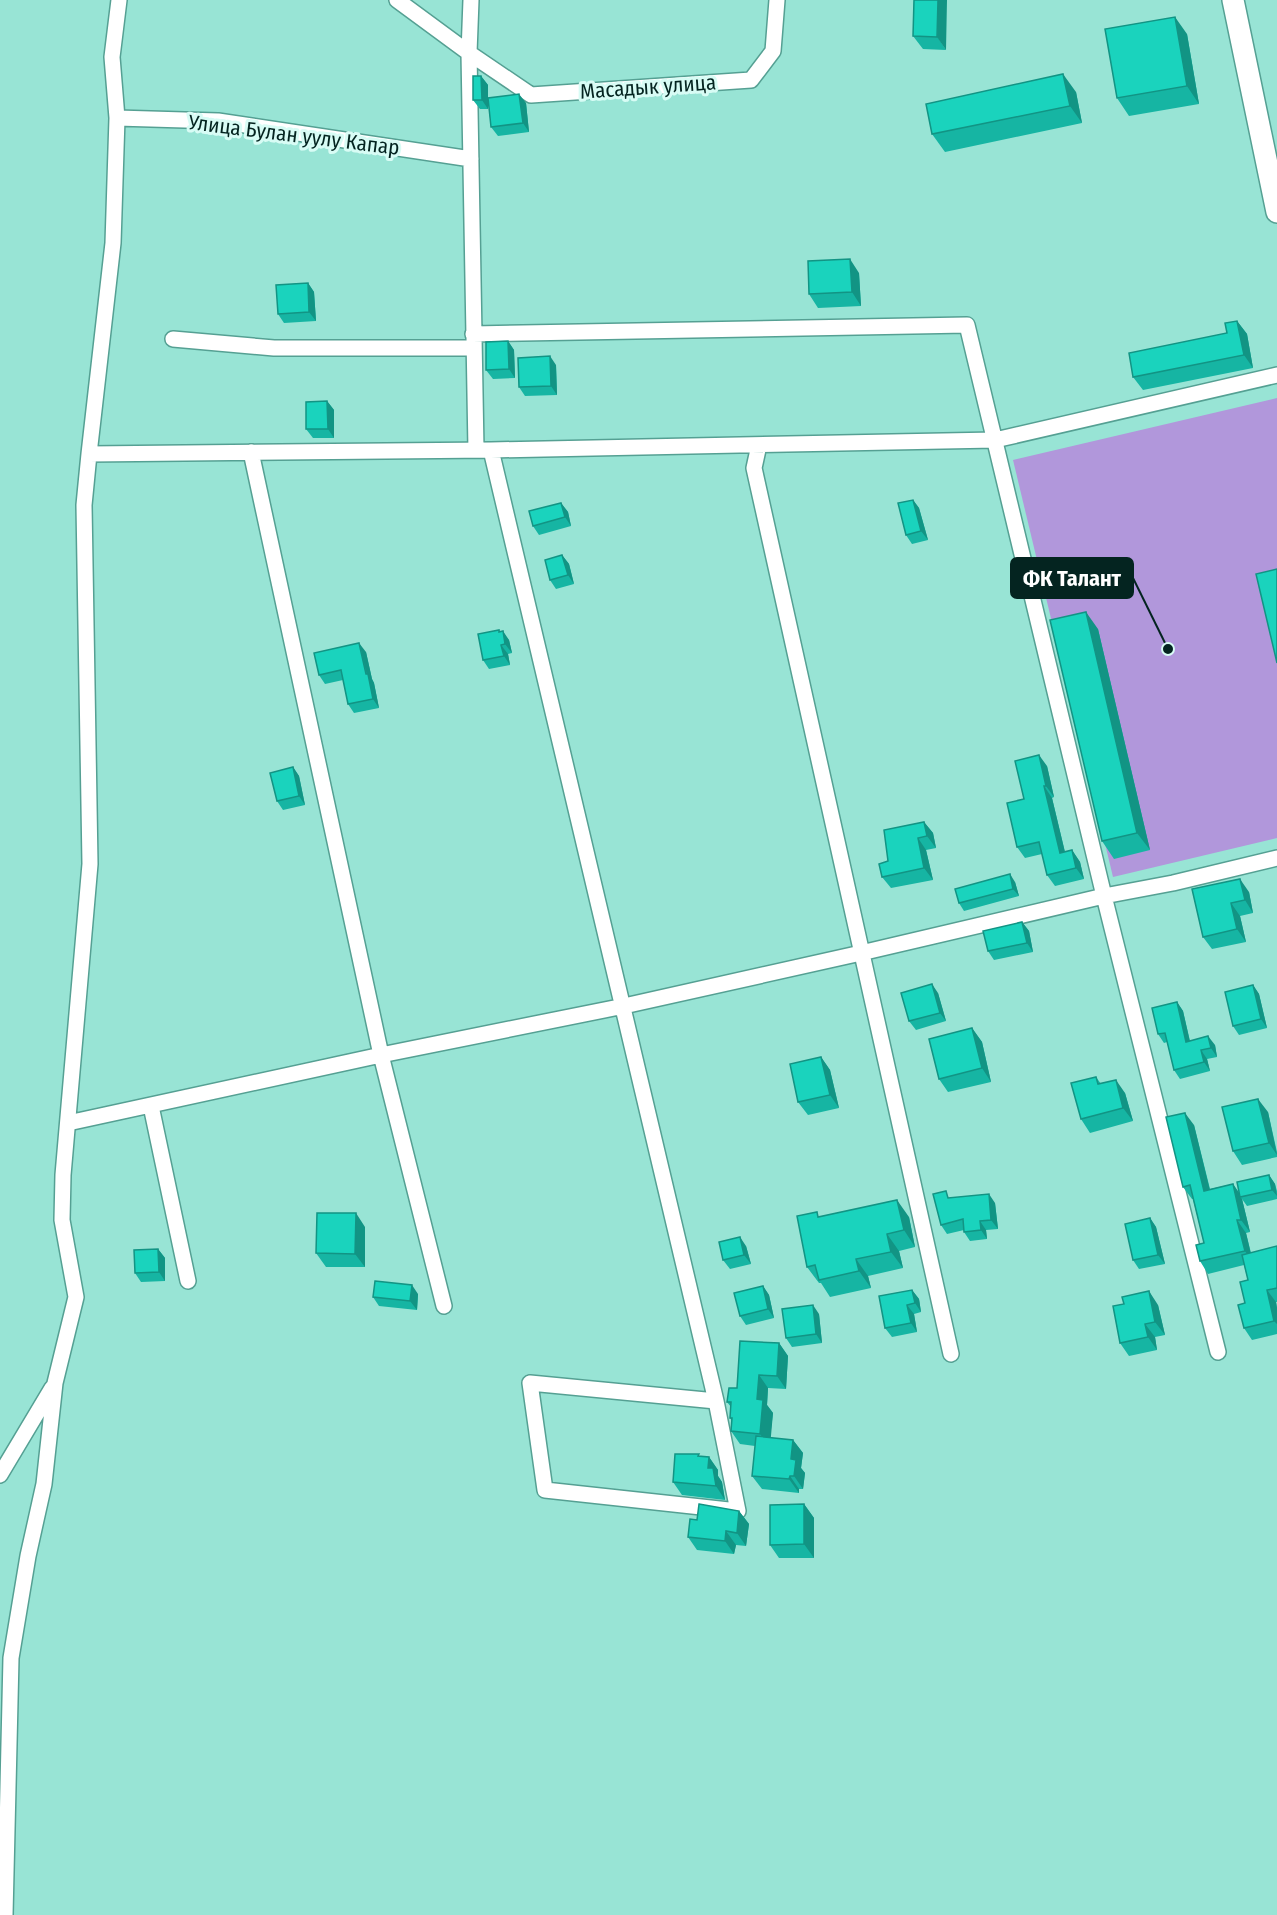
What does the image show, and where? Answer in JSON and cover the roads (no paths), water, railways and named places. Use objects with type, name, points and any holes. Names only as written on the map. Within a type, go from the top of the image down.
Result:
[{"type":"main road","points":[[1233,0],[1277,212]]},
{"type":"street","points":[[5,1915],[10,1658],[28,1556],[44,1484],[55,1383],[76,1297],[62,1220],[63,1175],[90,864],[84,505],[113,243],[117,118],[112,57],[119,0]]},
{"type":"street","points":[[397,0],[469,53]]},
{"type":"street","points":[[471,0],[469,53],[473,341],[483,450],[624,1005],[716,1401],[738,1511],[545,1490],[530,1383],[716,1401]]},
{"type":"street","name":"Масадык улица","points":[[469,53],[531,95],[752,80],[773,51],[777,0]]},
{"type":"street","name":"Улица Булан уулу Капар","points":[[117,118],[218,122],[471,159]]},
{"type":"street","points":[[173,339],[274,348],[967,325],[1104,896],[1218,1352]]},
{"type":"street","points":[[89,453],[483,450],[995,440],[1277,375]]},
{"type":"street","points":[[759,445],[754,468],[951,1353]]},
{"type":"street","points":[[250,452],[381,1055],[444,1306]]},
{"type":"street","points":[[68,1123],[624,1005],[1277,858]]},
{"type":"street","points":[[151,1106],[188,1281]]},
{"type":"street","points":[[0,1475],[55,1383]]},
{"type":"place","name":"ФК Талант","points":[[1168,649]]}]
